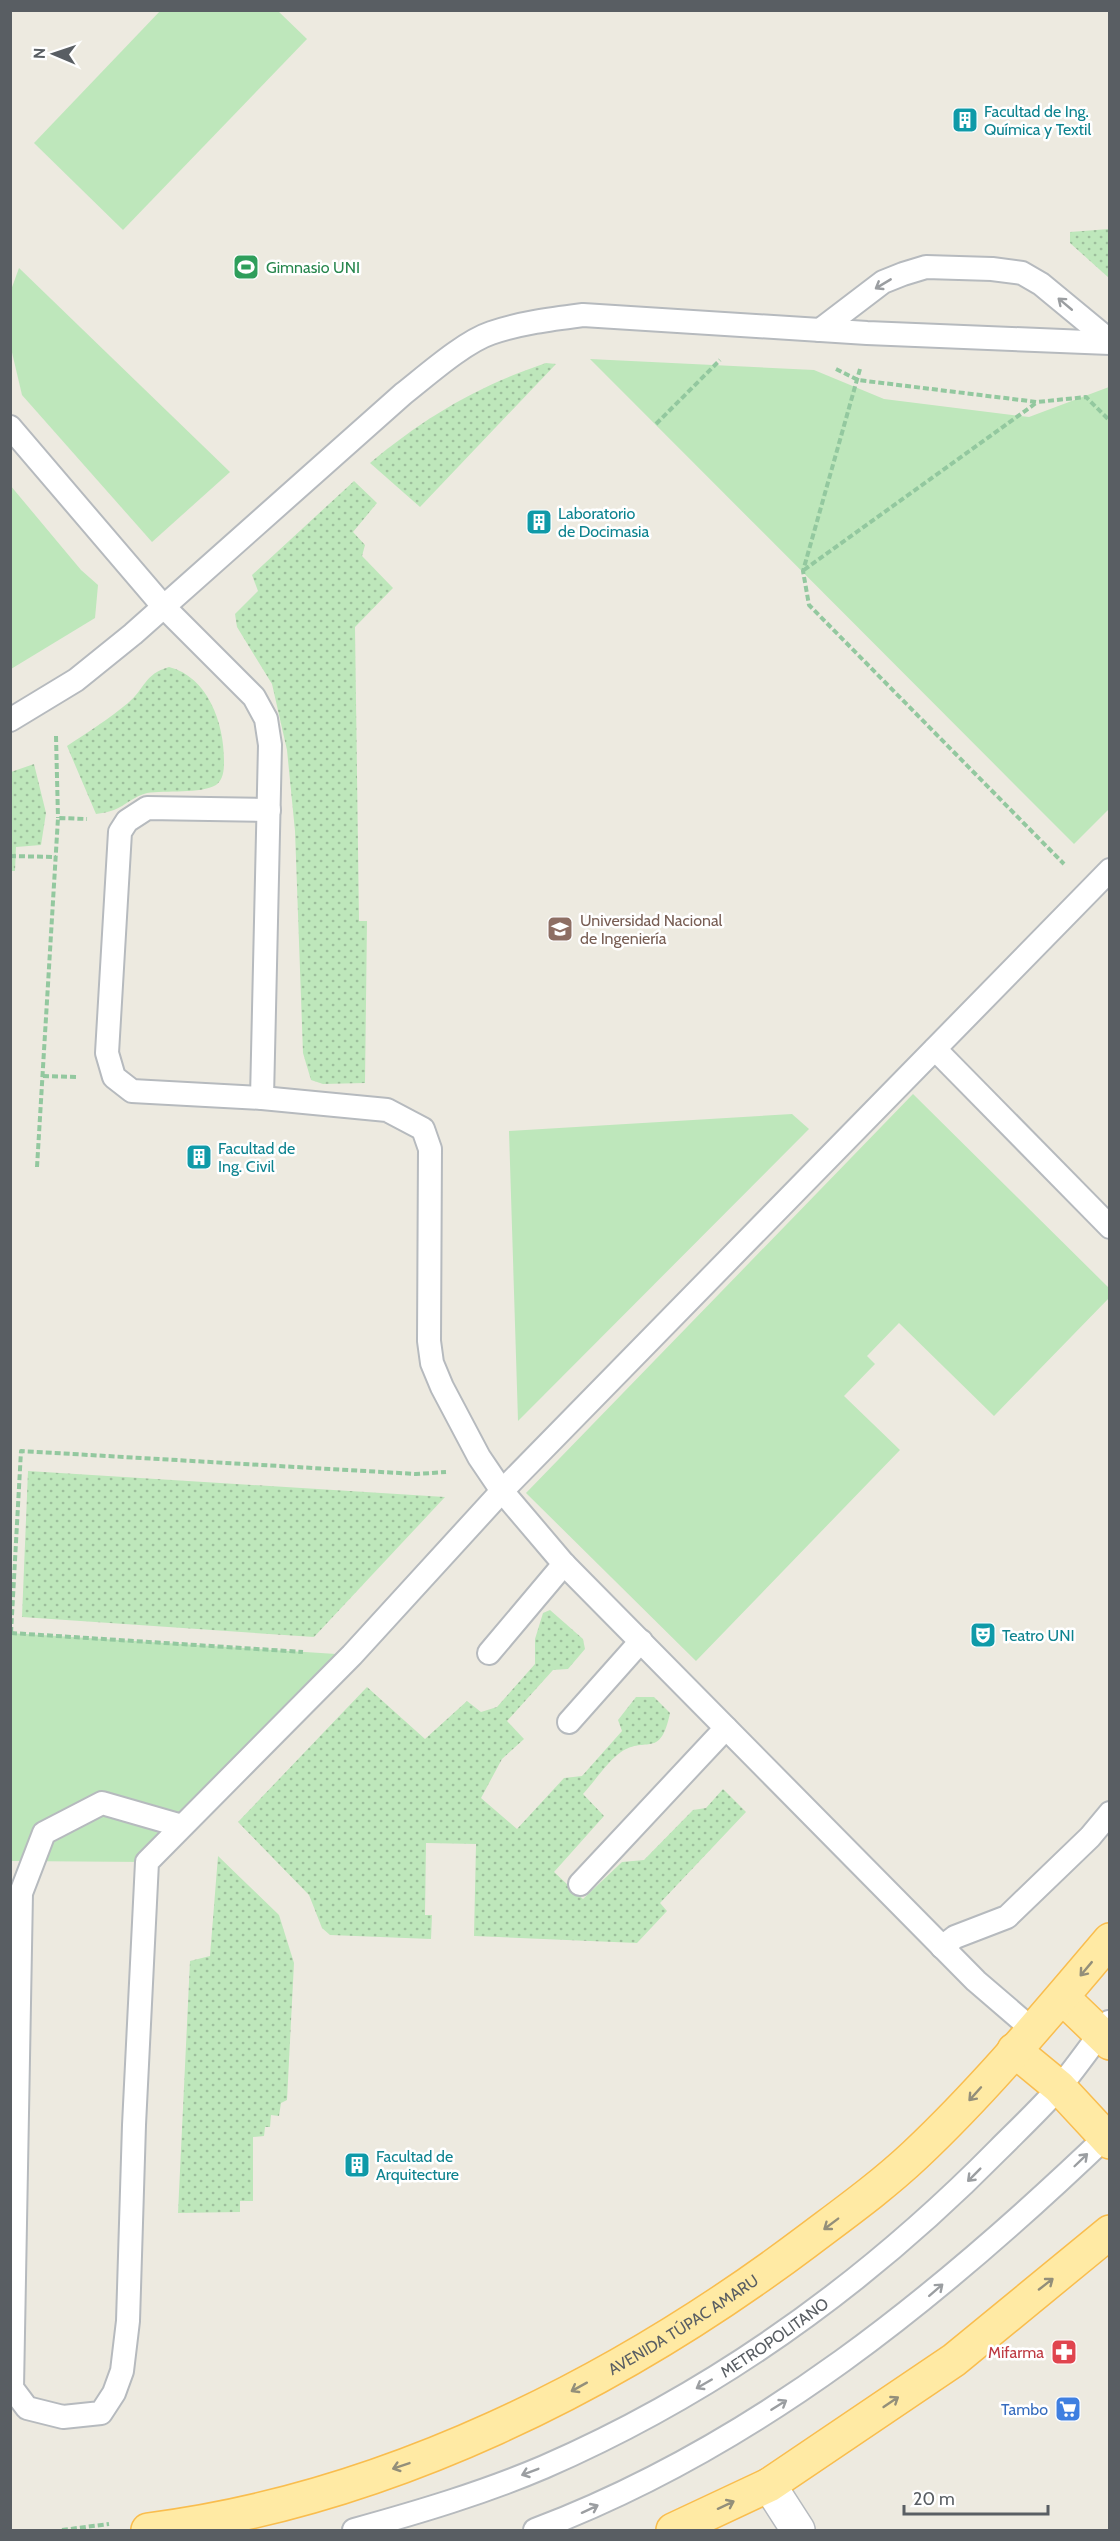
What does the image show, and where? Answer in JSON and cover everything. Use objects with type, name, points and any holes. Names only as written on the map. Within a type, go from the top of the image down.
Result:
[{"type":"main road","name":"AVENIDA TÚPAC AMARU","points":[[148,2530],[285,2503],[444,2451],[534,2411],[628,2360],[744,2289],[878,2188],[962,2109],[1110,1941]]},
{"type":"main road","points":[[1062,1997],[1106,2033]]},
{"type":"main road","points":[[1024,2040],[1059,2087],[1108,2137]]},
{"type":"main road","points":[[673,2530],[769,2485],[954,2360],[1110,2232]]},
{"type":"street","points":[[769,2485],[798,2530]]},
{"type":"lane","points":[[820,330],[883,282],[903,274],[926,267],[992,269],[1022,273],[1041,284],[1110,342]]},
{"type":"lane","points":[[10,720],[76,680],[403,393],[489,333],[539,321],[582,315],[867,333],[1110,342]]},
{"type":"lane","points":[[10,428],[163,606],[254,697],[266,719],[270,745],[262,1098]]},
{"type":"lane","points":[[269,810],[147,808],[127,821],[120,832],[107,1053],[114,1077],[132,1091],[262,1098],[387,1110],[423,1129],[430,1149],[429,1341],[432,1363],[454,1413],[479,1457],[502,1491],[564,1564],[976,1981],[1024,2040]]},
{"type":"lane","points":[[182,1826],[102,1803],[44,1833],[21,1893],[12,2388],[27,2408],[63,2417],[101,2413],[114,2393],[122,2371],[128,2321],[134,2113],[147,1862],[352,1655],[502,1491],[1110,870]]},
{"type":"lane","points":[[935,1049],[1110,1227]]},
{"type":"lane","points":[[489,1653],[564,1564]]},
{"type":"lane","points":[[569,1722],[641,1641]]},
{"type":"lane","points":[[580,1884],[726,1728]]},
{"type":"lane","points":[[942,1947],[955,1936],[1007,1917],[1090,1837],[1110,1813]]},
{"type":"lane","name":"METROPOLITANO","points":[[354,2530],[438,2507],[543,2467],[666,2406],[765,2347],[914,2231],[951,2197],[1059,2087],[1106,2033]]},
{"type":"lane","points":[[536,2530],[588,2511],[693,2457],[790,2398],[924,2300],[1108,2137]]},
{"type":"path","points":[[656,424],[755,326]]},
{"type":"path","points":[[867,333],[858,380],[803,571],[809,605],[1090,891]]},
{"type":"path","points":[[830,366],[858,380],[1037,402],[1086,397],[1110,421]]},
{"type":"path","points":[[803,571],[1037,402]]},
{"type":"path","points":[[37,1167],[58,818],[56,733]]},
{"type":"path","points":[[58,818],[127,821]]},
{"type":"path","points":[[10,856],[56,857]]},
{"type":"path","points":[[352,1655],[11,1634],[21,1451],[416,1474],[451,1470],[479,1457]]},
{"type":"green space","points":[[161,10],[278,11],[307,39],[123,230],[34,143]]},
{"type":"green space","points":[[1110,229],[1109,278],[1070,243],[1070,232]]},
{"type":"green space","points":[[19,268],[230,472],[152,542],[22,395],[10,344],[11,290]]},
{"type":"green space","points":[[590,359],[814,370],[884,399],[1029,417],[1109,387],[1109,809],[1074,844]]},
{"type":"green space","points":[[546,363],[556,364],[420,507],[370,463],[411,431],[453,404],[498,382]]},
{"type":"green space","points":[[354,481],[377,503],[353,532],[365,545],[362,556],[393,588],[355,627],[359,921],[367,921],[365,1083],[323,1084],[311,1080],[303,1053],[295,831],[287,750],[272,684],[237,627],[235,614],[258,591],[252,575]]},
{"type":"green space","points":[[10,485],[81,570],[98,585],[95,618],[11,669]]},
{"type":"green space","points":[[169,667],[183,672],[194,681],[211,703],[221,731],[223,746],[224,767],[221,780],[216,785],[201,790],[147,793],[114,810],[96,814],[67,746],[128,703],[154,674]]},
{"type":"green space","points":[[34,764],[46,813],[41,845],[16,847],[15,871],[11,871],[11,772]]},
{"type":"green space","points":[[913,1094],[1109,1288],[1109,1298],[994,1416],[899,1323],[867,1356],[875,1364],[844,1396],[900,1450],[696,1661],[526,1493]]},
{"type":"green space","points":[[792,1114],[809,1129],[518,1421],[509,1131]]},
{"type":"green space","points":[[28,1471],[445,1497],[314,1637],[22,1617]]},
{"type":"green space","points":[[550,1610],[583,1639],[585,1649],[568,1669],[553,1670],[507,1721],[524,1739],[502,1759],[481,1798],[517,1829],[564,1778],[582,1776],[622,1731],[618,1720],[636,1697],[654,1697],[670,1713],[662,1737],[652,1744],[630,1747],[621,1752],[583,1794],[604,1816],[554,1872],[583,1899],[622,1862],[644,1860],[693,1810],[706,1808],[723,1789],[746,1812],[660,1903],[667,1911],[637,1943],[474,1936],[476,1844],[426,1843],[425,1915],[432,1915],[431,1939],[330,1935],[322,1928],[309,1895],[238,1822],[367,1687],[425,1739],[467,1701],[481,1712],[497,1707],[535,1664],[535,1639],[543,1613]]},
{"type":"green space","points":[[10,1633],[352,1655],[147,1862],[11,1861]]},
{"type":"green space","points":[[218,1856],[279,1915],[294,1963],[287,2100],[281,2103],[279,2116],[271,2115],[270,2127],[265,2127],[264,2136],[253,2137],[253,2201],[240,2201],[240,2212],[178,2213],[190,1961],[210,1956]]},
{"type":"place","name":"Facultad de Ing. Química y Textil","points":[[965,120]]},
{"type":"place","name":"Gimnasio UNI","points":[[246,267]]},
{"type":"place","name":"Laboratorio de Docimasia","points":[[539,522]]},
{"type":"place","name":"Universidad Nacional de Ingeniería","points":[[560,929]]},
{"type":"place","name":"Facultad de Ing. Civil","points":[[199,1157]]},
{"type":"place","name":"Teatro UNI","points":[[983,1635]]},
{"type":"place","name":"Facultad de Arquitecture","points":[[357,2165]]},
{"type":"place","name":"Mifarma","points":[[1064,2352]]},
{"type":"place","name":"Tambo","points":[[1068,2409]]}]
